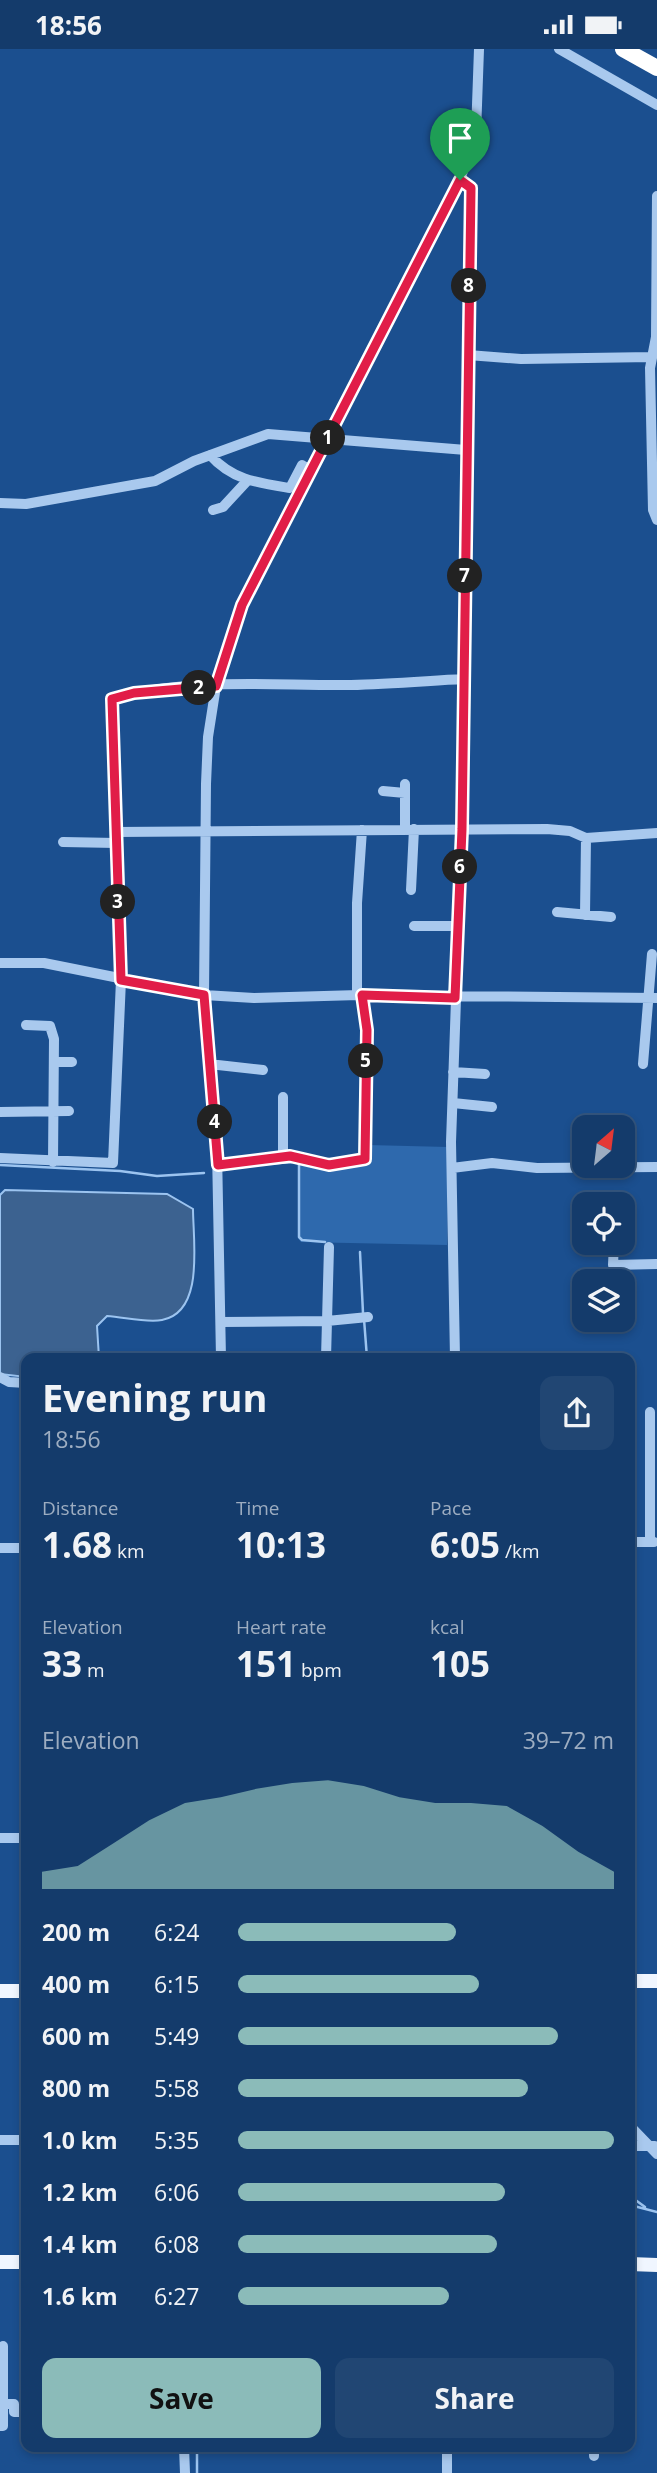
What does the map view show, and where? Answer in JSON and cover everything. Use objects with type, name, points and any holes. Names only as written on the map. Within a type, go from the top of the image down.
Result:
[{"type":"highway","points":[[623,49],[657,68]]},
{"type":"main road","points":[[635,1981],[657,1981]]},
{"type":"main road","points":[[0,1991],[21,1991]]},
{"type":"main road","points":[[0,2262],[21,2262]]},
{"type":"main road","points":[[635,2264],[657,2265]]},
{"type":"street","points":[[221,1353],[218,1165],[204,995],[208,737],[216,686],[242,605],[460,180],[476,133],[479,49]]},
{"type":"street","points":[[559,49],[657,105]]},
{"type":"street","points":[[455,1353],[453,1072],[462,829],[471,188],[460,180]]},
{"type":"street","points":[[657,196],[656,337],[650,367],[653,510],[657,520]]},
{"type":"street","points":[[468,355],[521,359],[652,357]]},
{"type":"street","points":[[0,503],[26,505],[155,481],[210,455],[268,433],[466,450]]},
{"type":"street","points":[[210,455],[247,481],[289,488],[302,465],[311,470]]},
{"type":"street","points":[[214,510],[223,506],[247,481]]},
{"type":"street","points":[[0,1159],[113,1163],[121,980],[112,699],[134,693],[216,686],[352,685],[463,679]]},
{"type":"street","points":[[383,791],[405,788],[410,829],[411,890]]},
{"type":"street","points":[[63,842],[205,832],[410,829],[547,829],[570,831],[586,838],[657,834]]},
{"type":"street","points":[[218,1165],[283,1157],[329,1165],[365,1159],[367,1030],[359,995],[357,903],[362,830]]},
{"type":"street","points":[[585,915],[586,838]]},
{"type":"street","points":[[556,912],[611,916]]},
{"type":"street","points":[[414,926],[459,926]]},
{"type":"street","points":[[643,1064],[653,998],[652,954]]},
{"type":"street","points":[[0,963],[44,963],[204,995],[300,998],[359,995],[455,998],[589,995],[653,998]]},
{"type":"street","points":[[26,1025],[50,1025],[54,1062],[53,1162]]},
{"type":"street","points":[[54,1062],[72,1062]]},
{"type":"street","points":[[209,1064],[263,1070]]},
{"type":"street","points":[[453,1072],[485,1074]]},
{"type":"street","points":[[283,1097],[283,1157]]},
{"type":"street","points":[[453,1103],[492,1107]]},
{"type":"street","points":[[0,1112],[69,1111]]},
{"type":"street","points":[[452,1168],[492,1163],[537,1168],[657,1167]]},
{"type":"street","points":[[326,1353],[328,1247]]},
{"type":"street","points":[[614,1255],[614,1265],[657,1264]]},
{"type":"street","points":[[221,1322],[365,1318]]},
{"type":"street","points":[[0,1377],[9,1382],[21,1383]]},
{"type":"street","points":[[635,1542],[653,1542],[650,1412]]},
{"type":"street","points":[[0,1548],[21,1548]]},
{"type":"street","points":[[0,1838],[21,1838]]},
{"type":"street","points":[[635,2131],[655,2149]]},
{"type":"street","points":[[0,2140],[21,2140]]},
{"type":"street","points":[[635,2147],[655,2149]]},
{"type":"street","points":[[0,2426],[3,2426],[3,2346]]},
{"type":"street","points":[[3,2404],[14,2404],[14,2412],[21,2412]]},
{"type":"street","points":[[184,2452],[185,2473]]},
{"type":"street","points":[[447,2452],[447,2473]]},
{"type":"shaded area","points":[[368,1145],[448,1147],[447,1245],[301,1242],[298,1238],[299,1162],[368,1162]]},
{"type":"shaded area","points":[[5,1190],[167,1194],[193,1209],[194,1273],[185,1304],[176,1314],[156,1321],[107,1316],[97,1326],[99,1353],[21,1353],[21,1376],[0,1374],[0,1195]]},
{"type":"waterway","points":[[264,1164],[292,1162]]},
{"type":"waterway","points":[[299,1163],[299,1237],[302,1240],[325,1242]]},
{"type":"waterway","points":[[0,1165],[120,1171],[157,1176],[204,1173]]},
{"type":"waterway","points":[[360,1252],[363,1313]]},
{"type":"waterway","points":[[364,1319],[367,1353]]},
{"type":"waterway","points":[[635,2200],[645,2207]]},
{"type":"waterway","points":[[635,2206],[657,2212]]},
{"type":"waterway","points":[[197,2452],[197,2473]]},
{"type":"route","points":[[460,180],[471,188],[462,829],[455,998],[362,995],[367,1030],[365,1159],[329,1165],[290,1156],[218,1165],[204,995],[121,980],[112,699],[134,693],[216,686],[242,605],[460,180]]}]
